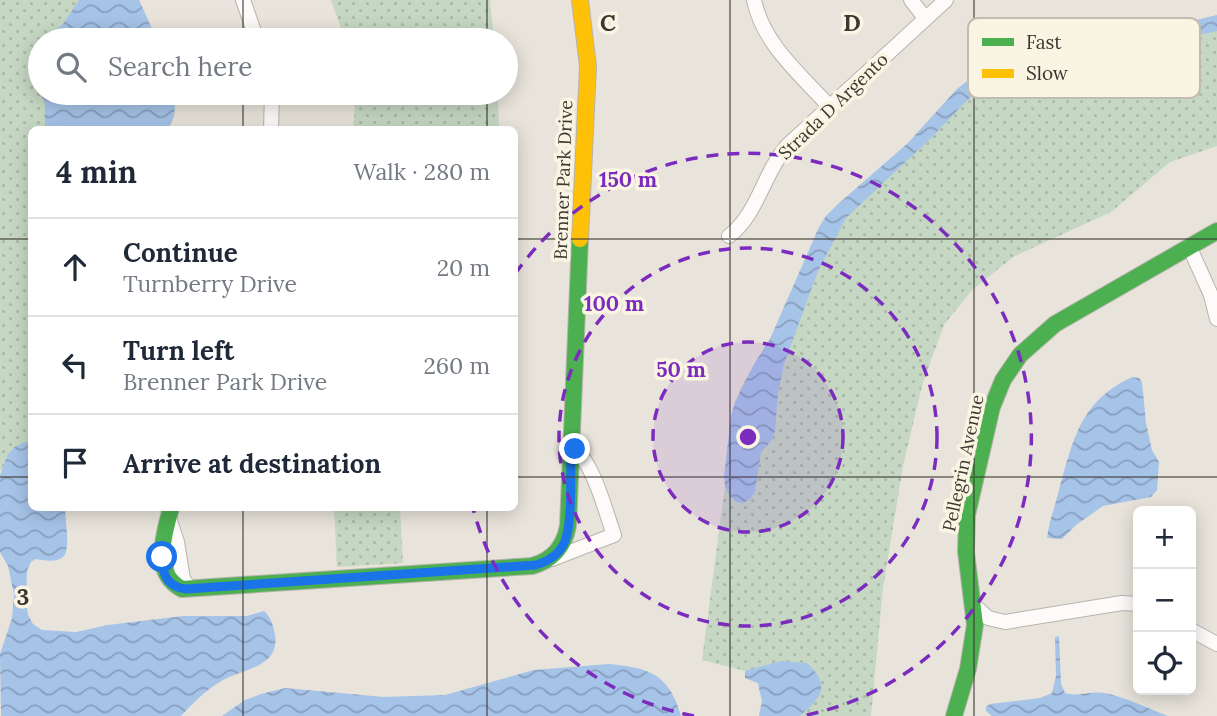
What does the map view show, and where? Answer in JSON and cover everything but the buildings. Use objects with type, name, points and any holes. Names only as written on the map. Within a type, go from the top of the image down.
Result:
[{"type":"street","points":[[243,0],[253,28]]},
{"type":"street","name":"Brenner Park Drive","points":[[547,561],[561,548],[567,534],[587,66],[580,0]]},
{"type":"street","points":[[754,0],[763,27],[774,45],[829,106]]},
{"type":"street","points":[[911,0],[925,18]]},
{"type":"street","name":"Strada D Argento","points":[[729,236],[745,220],[779,155],[946,0]]},
{"type":"street","points":[[271,126],[272,105]]},
{"type":"street","name":"Pellegrin Avenue","points":[[954,716],[970,657],[975,625],[966,552],[967,515],[992,407],[1010,367],[1055,324],[1217,230]]},
{"type":"street","points":[[1189,246],[1211,295],[1217,319]]},
{"type":"street","points":[[170,512],[162,557],[164,572],[173,586],[182,589],[532,566],[614,535],[587,463],[579,452],[571,447]]},
{"type":"street","points":[[973,604],[988,618],[1005,622],[1122,603],[1133,604]]},
{"type":"street","points":[[1196,632],[1215,638]]},
{"type":"green space","points":[[0,0],[139,0],[152,28],[28,28],[28,105],[175,105],[169,126],[28,126],[28,471],[0,470]]},
{"type":"green space","points":[[331,0],[490,0],[493,28],[341,28]]},
{"type":"green space","points":[[1217,15],[1217,146],[1170,162],[1111,212],[1013,257],[972,290],[944,325],[923,382],[903,466],[883,588],[871,716],[759,716],[762,701],[758,683],[745,678],[745,671],[702,660],[725,486],[731,416],[741,387],[770,339],[826,216],[908,143],[968,81],[968,98],[1200,98],[1200,19]]},
{"type":"green space","points":[[355,105],[498,105],[499,126],[353,126]]},
{"type":"green space","points":[[334,511],[400,511],[403,563],[337,567]]},
{"type":"water","points":[[79,0],[139,0],[152,28],[58,28]]},
{"type":"water","points":[[1217,15],[1217,31],[1200,35],[1200,19]]},
{"type":"water","points":[[968,81],[969,98],[846,218],[818,271],[784,364],[775,431],[772,440],[761,452],[755,492],[743,503],[736,502],[729,495],[724,477],[735,402],[770,339],[819,227],[838,204],[908,143]]},
{"type":"water","points":[[45,105],[175,105],[170,126],[45,126]]},
{"type":"water","points":[[1132,377],[1139,378],[1142,382],[1146,423],[1152,450],[1159,462],[1157,490],[1151,497],[1103,506],[1076,525],[1062,539],[1047,538],[1069,455],[1081,424],[1101,398]]},
{"type":"water","points":[[28,441],[28,511],[65,511],[65,554],[54,561],[35,559],[27,571],[26,599],[28,615],[33,624],[42,630],[76,632],[108,625],[183,616],[247,616],[264,611],[275,635],[275,646],[271,655],[256,666],[218,683],[198,698],[181,716],[1,716],[0,654],[12,618],[14,595],[8,566],[0,552],[0,475],[8,454],[16,446]]},
{"type":"water","points":[[1059,636],[1061,684],[1065,693],[1112,695],[1168,716],[992,716],[986,711],[990,704],[1040,698],[1052,693],[1056,676],[1055,637]]},
{"type":"water","points":[[781,661],[807,663],[819,678],[821,691],[800,716],[759,716],[762,701],[758,683],[745,678],[745,671]]},
{"type":"water","points":[[609,664],[636,668],[656,676],[670,691],[681,716],[222,716],[245,700],[285,688],[384,697],[445,695],[534,670]]},
{"type":"traffic: fast","points":[[954,716],[968,669],[975,625],[966,552],[967,515],[992,407],[1003,380],[1020,355],[1055,324],[1217,231]]},
{"type":"traffic: fast","points":[[170,511],[163,541],[163,563],[172,582],[182,589],[532,566],[546,560],[564,540],[568,526],[580,239]]},
{"type":"traffic: slow","points":[[580,0],[588,66],[580,239]]},
{"type":"route","points":[[162,557],[167,580],[173,586],[186,589],[536,565],[552,558],[565,541],[571,447],[575,449]]}]
